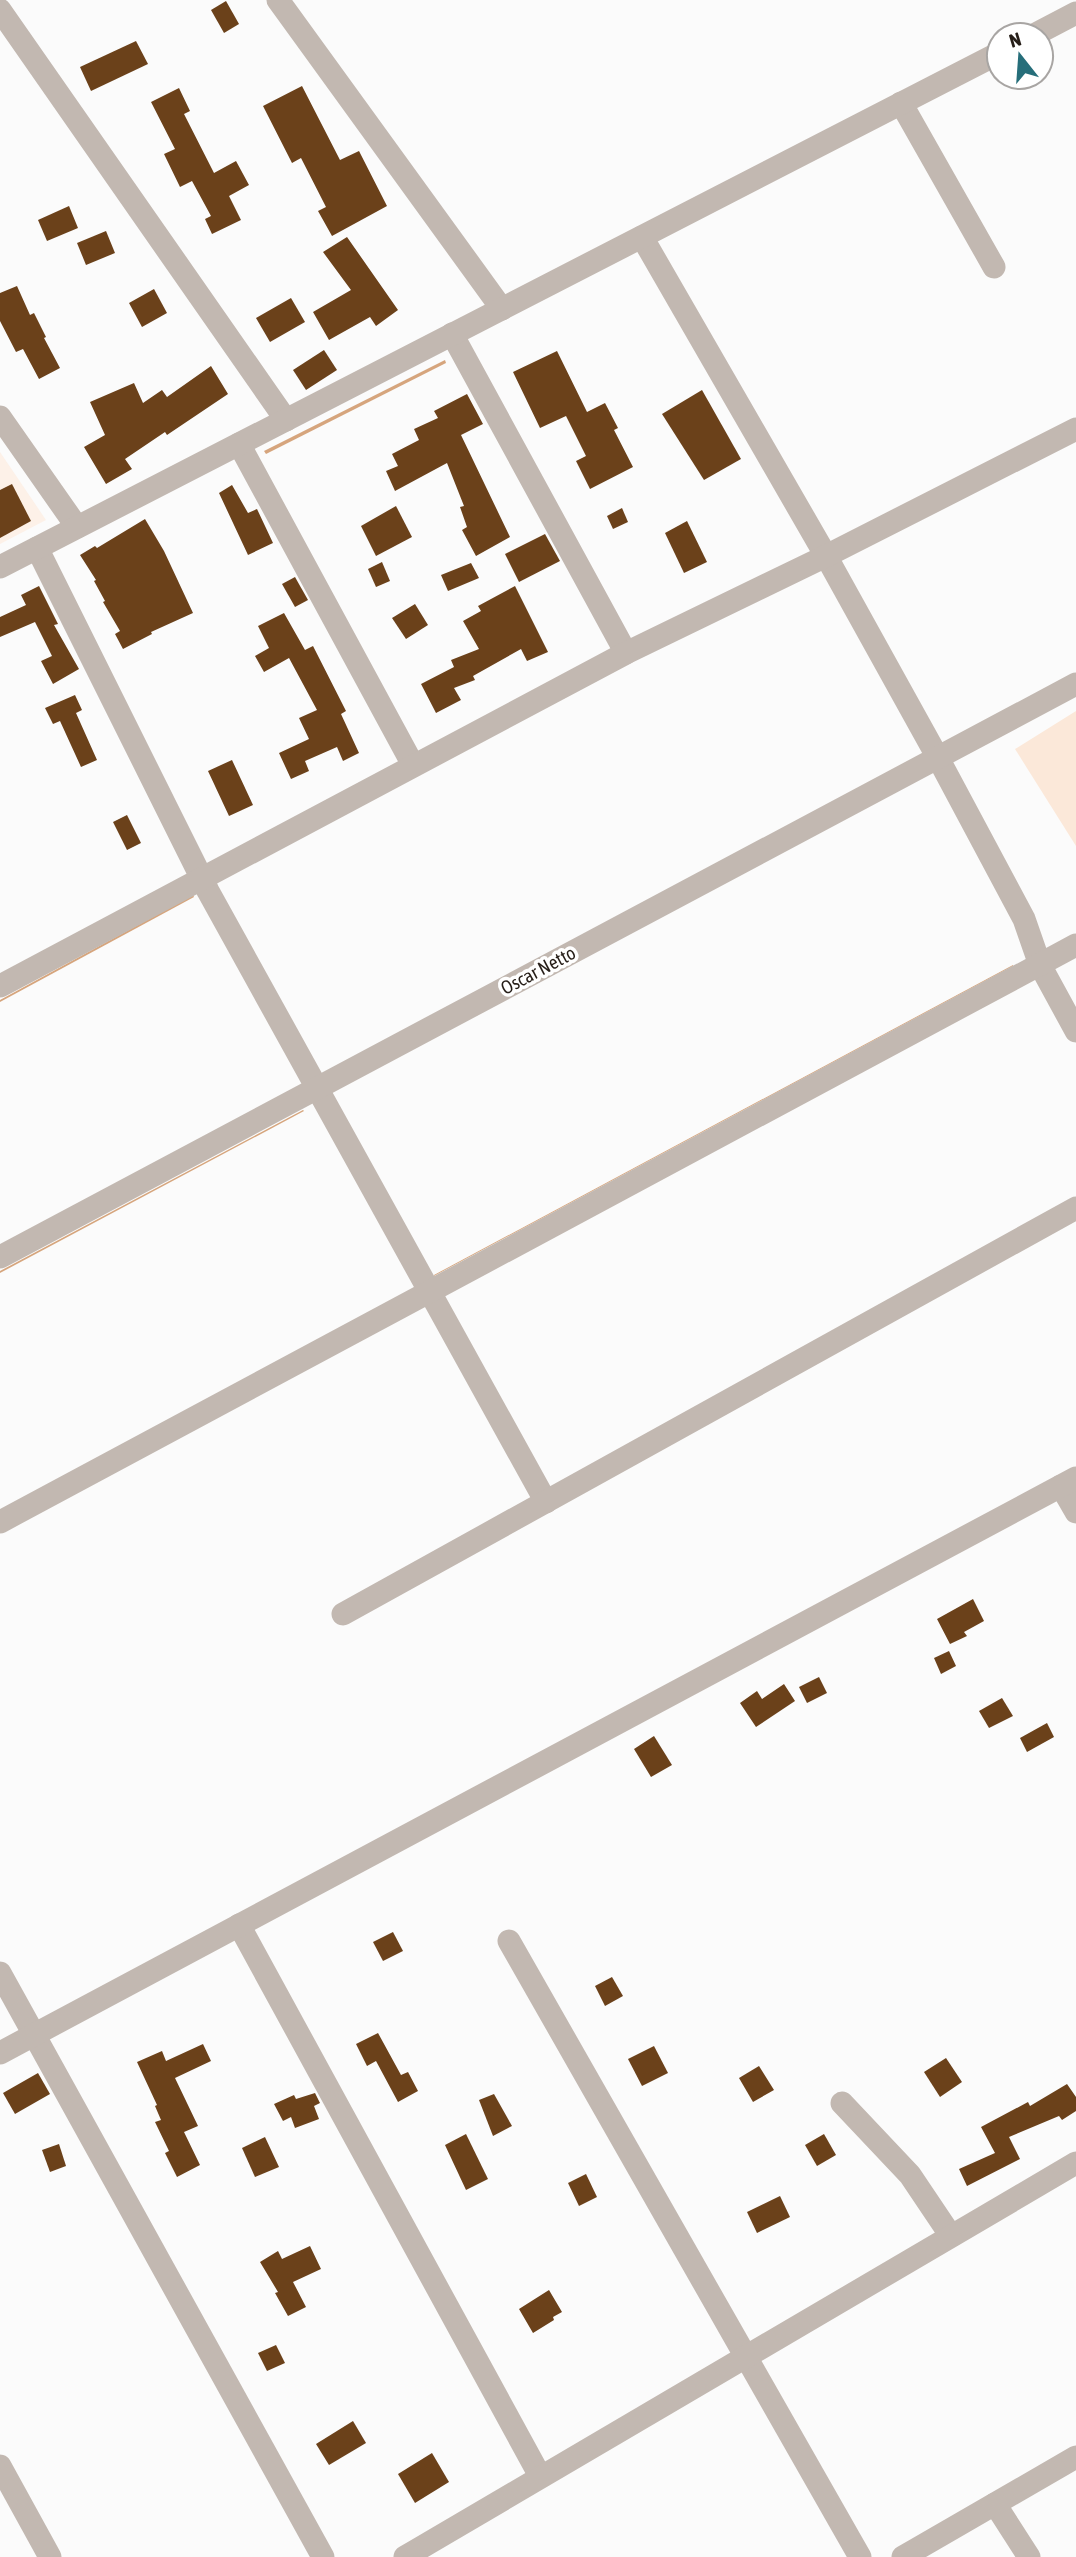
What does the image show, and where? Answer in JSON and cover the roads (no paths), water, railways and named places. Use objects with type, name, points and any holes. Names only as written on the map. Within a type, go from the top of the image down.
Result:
[{"type":"street","points":[[278,0],[502,309]]},
{"type":"street","points":[[0,10],[285,420]]},
{"type":"street","points":[[1055,24],[1076,13]]},
{"type":"street","points":[[0,567],[985,60]]},
{"type":"street","points":[[901,103],[994,267]]},
{"type":"street","points":[[642,237],[826,556],[938,758],[1024,919],[1040,965],[1076,1031]]},
{"type":"street","points":[[452,334],[626,653]]},
{"type":"street","points":[[0,417],[77,527]]},
{"type":"street","points":[[0,986],[626,653],[826,556],[1076,429]]},
{"type":"street","points":[[239,444],[413,765]]},
{"type":"street","points":[[37,548],[202,877],[546,1502]]},
{"type":"street","name":"Oscar Netto","points":[[0,1257],[1076,684]]},
{"type":"street","points":[[0,1522],[1076,945]]},
{"type":"street","points":[[343,1614],[1076,1208]]},
{"type":"street","points":[[0,2053],[1069,1482],[1076,1513]]},
{"type":"street","points":[[239,1925],[540,2476]]},
{"type":"street","points":[[509,1941],[860,2557]]},
{"type":"street","points":[[0,1973],[323,2557]]},
{"type":"street","points":[[842,2103],[910,2175],[951,2236]]},
{"type":"street","points":[[405,2557],[1076,2163]]},
{"type":"street","points":[[903,2557],[1076,2456]]},
{"type":"street","points":[[0,2466],[50,2557]]},
{"type":"street","points":[[995,2504],[1029,2557]]}]
